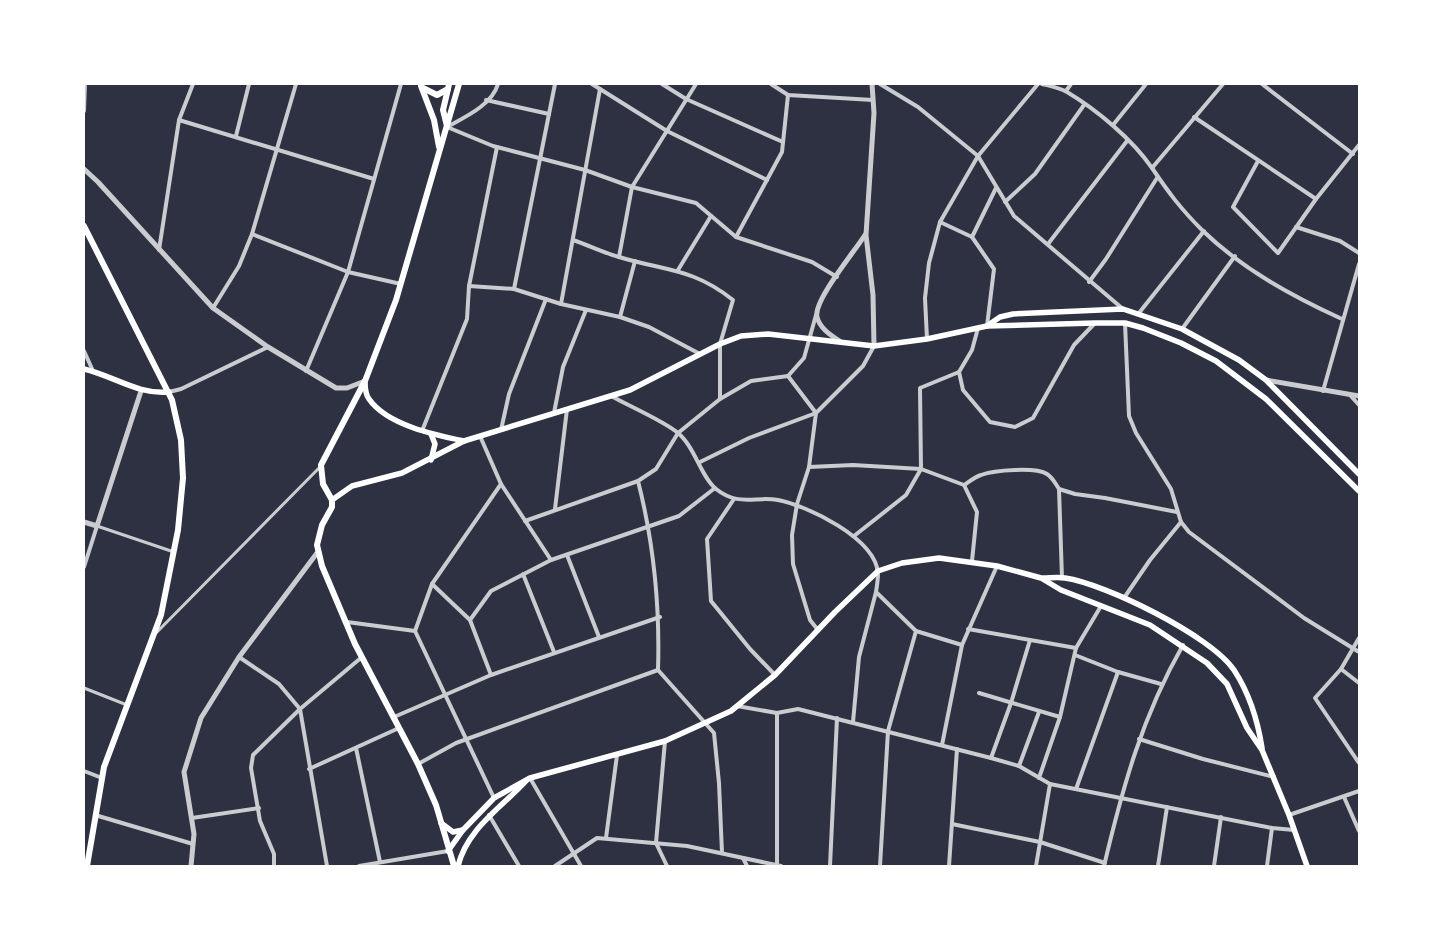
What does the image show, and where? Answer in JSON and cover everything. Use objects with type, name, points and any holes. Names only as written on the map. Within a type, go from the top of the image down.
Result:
[{"type":"main road","points":[[454,866],[448,851],[436,805],[418,764],[362,657],[317,553],[318,538],[332,507],[332,500],[323,484],[321,465],[365,380],[401,284],[459,84]]},
{"type":"main road","points":[[419,85],[428,92],[437,95],[448,86]]},
{"type":"main road","points":[[419,85],[434,120],[440,152]]},
{"type":"main road","points":[[447,127],[443,110],[448,86]]},
{"type":"main road","points":[[84,226],[169,392],[175,410],[183,457],[182,497],[174,552],[156,633],[102,778],[87,866]]},
{"type":"main road","points":[[987,326],[1000,318],[1013,314],[1123,309],[1182,329],[1239,360],[1266,380],[1359,474]]},
{"type":"main road","points":[[332,500],[352,486],[402,473],[431,460],[464,441],[645,384],[720,344],[741,336],[809,338],[874,346],[927,339],[987,326],[1095,323],[1125,323],[1181,343],[1216,361],[1245,381],[1296,428],[1359,492]]},
{"type":"main road","points":[[84,369],[141,391],[153,394],[169,392]]},
{"type":"main road","points":[[365,380],[366,393],[372,403],[383,412],[422,431],[464,441]]},
{"type":"main road","points":[[431,434],[435,444],[431,460]]},
{"type":"main road","points":[[448,851],[464,830],[494,798],[530,778],[665,741],[705,724],[736,706],[775,675],[878,572],[916,560],[939,558],[972,561],[1040,578],[1061,590],[1150,625],[1207,662],[1227,684],[1247,728],[1262,750],[1289,815],[1307,866]]},
{"type":"main road","points":[[1040,578],[1062,578],[1124,599],[1175,624],[1227,662],[1240,681],[1252,708],[1262,750]]},
{"type":"main road","points":[[458,866],[467,843],[489,816],[510,799],[530,778]]},
{"type":"main road","points":[[441,823],[453,832],[464,830]]},
{"type":"street","points":[[84,111],[85,84]]},
{"type":"street","points":[[159,250],[179,120],[193,84]]},
{"type":"street","points":[[236,136],[249,84]]},
{"type":"street","points":[[213,308],[238,266],[252,234],[296,84]]},
{"type":"street","points":[[306,371],[348,272],[401,84]]},
{"type":"street","points":[[447,127],[478,110],[498,84]]},
{"type":"street","points":[[514,289],[555,84]]},
{"type":"street","points":[[592,84],[667,130],[767,180]]},
{"type":"street","points":[[662,84],[686,99],[783,142]]},
{"type":"street","points":[[618,257],[632,187],[696,84]]},
{"type":"street","points":[[771,84],[788,95],[873,100]]},
{"type":"street","points":[[779,89],[781,84]]},
{"type":"street","points":[[700,462],[748,438],[816,413],[863,366],[874,346],[873,295],[866,235],[873,100],[872,84]]},
{"type":"street","points":[[880,84],[918,107],[978,156],[1014,216],[1089,282],[1123,309]]},
{"type":"street","points":[[927,339],[925,298],[929,263],[940,222],[978,156],[1038,84]]},
{"type":"street","points":[[1042,84],[1066,91],[1113,125],[1152,168],[1174,202],[1204,232],[1282,290],[1342,320]]},
{"type":"street","points":[[1066,91],[1071,84]]},
{"type":"street","points":[[1113,125],[1146,84]]},
{"type":"street","points":[[1152,168],[1223,84]]},
{"type":"street","points":[[1262,84],[1352,154]]},
{"type":"street","points":[[561,304],[600,89]]},
{"type":"street","points":[[736,237],[782,152],[788,95]]},
{"type":"street","points":[[486,100],[549,114]]},
{"type":"street","points":[[1005,202],[1035,174],[1084,104]]},
{"type":"street","points":[[1194,117],[1316,199]]},
{"type":"street","points":[[179,120],[277,148],[374,179]]},
{"type":"street","points":[[447,127],[497,147],[585,170],[632,187],[696,203],[736,237],[812,262],[837,276]]},
{"type":"street","points":[[1048,244],[1127,140]]},
{"type":"street","points":[[1258,161],[1233,207],[1278,253],[1316,199],[1359,145]]},
{"type":"street","points":[[422,431],[467,319],[470,286],[497,147]]},
{"type":"street","points":[[84,169],[213,308],[268,347],[336,388],[347,388],[365,380]]},
{"type":"street","points":[[1089,282],[1106,259],[1157,178]]},
{"type":"street","points":[[972,237],[996,188]]},
{"type":"street","points":[[678,270],[711,216]]},
{"type":"street","points":[[940,222],[972,237],[994,269],[987,326]]},
{"type":"street","points":[[1296,227],[1340,241],[1359,253]]},
{"type":"street","points":[[1138,313],[1204,232]]},
{"type":"street","points":[[252,234],[348,272],[401,284]]},
{"type":"street","points":[[525,521],[638,481],[656,469],[678,433],[720,399],[751,381],[788,376],[804,358],[821,299],[866,235]]},
{"type":"street","points":[[573,240],[618,257],[697,276],[717,287],[733,300],[720,344],[720,399]]},
{"type":"street","points":[[1182,329],[1235,256]]},
{"type":"street","points":[[620,317],[635,261]]},
{"type":"street","points":[[1323,391],[1359,264]]},
{"type":"street","points":[[470,286],[514,289],[561,304],[620,317],[649,327],[702,354]]},
{"type":"street","points":[[501,430],[508,394],[546,299]]},
{"type":"street","points":[[554,414],[563,367],[586,310]]},
{"type":"street","points":[[816,315],[820,325],[841,342]]},
{"type":"street","points":[[959,372],[963,390],[990,422],[1015,428],[1033,418],[1074,345],[1095,323]]},
{"type":"street","points":[[1125,323],[1129,416],[1136,433],[1172,489],[1181,522],[1189,532],[1304,618],[1359,652]]},
{"type":"street","points":[[854,536],[906,495],[921,469],[920,388],[959,372],[972,350],[978,328]]},
{"type":"street","points":[[169,392],[181,389],[268,347]]},
{"type":"street","points":[[84,352],[93,371]]},
{"type":"street","points":[[788,376],[816,413],[808,466],[796,504],[792,536],[793,564],[810,620],[818,630]]},
{"type":"street","points":[[1266,380],[1359,396]]},
{"type":"street","points":[[84,567],[141,391]]},
{"type":"street","points":[[1350,395],[1359,405]]},
{"type":"street","points":[[611,396],[678,433],[700,462],[715,488],[734,499],[775,500],[796,504],[847,530],[867,550],[878,572],[876,592],[859,657],[853,722]]},
{"type":"street","points":[[556,510],[567,409]]},
{"type":"street","points":[[480,436],[501,484],[551,560]]},
{"type":"street","points":[[156,633],[321,465]]},
{"type":"street","points":[[808,466],[853,465],[921,469],[964,485],[977,512],[972,561]]},
{"type":"street","points":[[964,485],[981,475],[997,471],[1038,471],[1053,478],[1059,489],[1062,578]]},
{"type":"street","points":[[638,481],[650,526],[660,617],[658,670],[714,733],[719,783],[722,854]]},
{"type":"street","points":[[494,798],[415,632],[432,584],[501,484]]},
{"type":"street","points":[[470,620],[491,591],[551,560],[678,516],[715,488]]},
{"type":"street","points":[[1059,489],[1075,494],[1177,512]]},
{"type":"street","points":[[734,499],[707,539],[711,602],[750,649],[775,675]]},
{"type":"street","points":[[84,522],[174,552]]},
{"type":"street","points":[[1124,599],[1150,560],[1181,522]]},
{"type":"street","points":[[191,866],[193,844],[192,818],[184,772],[201,718],[238,657],[317,553]]},
{"type":"street","points":[[567,555],[598,637]]},
{"type":"street","points":[[942,745],[962,645],[997,566]]},
{"type":"street","points":[[524,574],[554,652]]},
{"type":"street","points":[[432,584],[470,620],[491,675]]},
{"type":"street","points":[[876,592],[916,631],[962,645]]},
{"type":"street","points":[[1039,778],[1060,717],[1076,648],[1101,606]]},
{"type":"street","points":[[394,717],[491,675],[660,617]]},
{"type":"street","points":[[347,622],[415,632]]},
{"type":"street","points":[[968,629],[1076,648]]},
{"type":"street","points":[[880,866],[888,731],[916,631]]},
{"type":"street","points":[[1359,638],[1352,647],[1341,669],[1315,698],[1359,763]]},
{"type":"street","points":[[991,758],[1011,703],[1030,640]]},
{"type":"street","points":[[952,824],[1040,842],[1105,865],[1120,798],[1139,739],[1161,684],[1183,645]]},
{"type":"street","points":[[1075,655],[1118,672],[1161,684]]},
{"type":"street","points":[[238,657],[279,684],[300,709],[327,866]]},
{"type":"street","points":[[274,866],[274,854],[260,821],[251,768],[253,755],[300,709],[362,657]]},
{"type":"street","points":[[1341,669],[1359,684]]},
{"type":"street","points":[[418,764],[466,739],[658,670]]},
{"type":"street","points":[[1076,789],[1118,672]]},
{"type":"street","points":[[84,688],[128,706]]},
{"type":"street","points":[[979,693],[1060,717]]},
{"type":"street","points":[[736,706],[777,713],[798,709],[1019,766],[1050,784],[1272,828],[1294,830]]},
{"type":"street","points":[[1019,766],[1039,712]]},
{"type":"street","points":[[555,866],[597,838],[606,838],[687,846],[779,866],[777,713]]},
{"type":"street","points":[[830,866],[837,718]]},
{"type":"street","points":[[310,769],[399,728]]},
{"type":"street","points":[[1139,739],[1203,759],[1274,777]]},
{"type":"street","points":[[665,741],[656,843],[667,866]]},
{"type":"street","points":[[356,748],[380,862]]},
{"type":"street","points":[[949,866],[957,749]]},
{"type":"street","points":[[606,838],[618,755]]},
{"type":"street","points":[[84,771],[102,778]]},
{"type":"street","points":[[530,778],[581,866]]},
{"type":"street","points":[[1036,866],[1050,784]]},
{"type":"street","points":[[1289,815],[1359,791]]},
{"type":"street","points":[[1344,797],[1359,831]]},
{"type":"street","points":[[1158,866],[1167,807]]},
{"type":"street","points":[[192,818],[259,808]]},
{"type":"street","points":[[95,815],[193,844]]},
{"type":"street","points":[[489,816],[519,866]]},
{"type":"street","points":[[1214,866],[1221,817]]},
{"type":"street","points":[[1267,866],[1272,828]]},
{"type":"street","points":[[359,866],[448,851]]},
{"type":"street","points":[[743,858],[747,866]]}]
